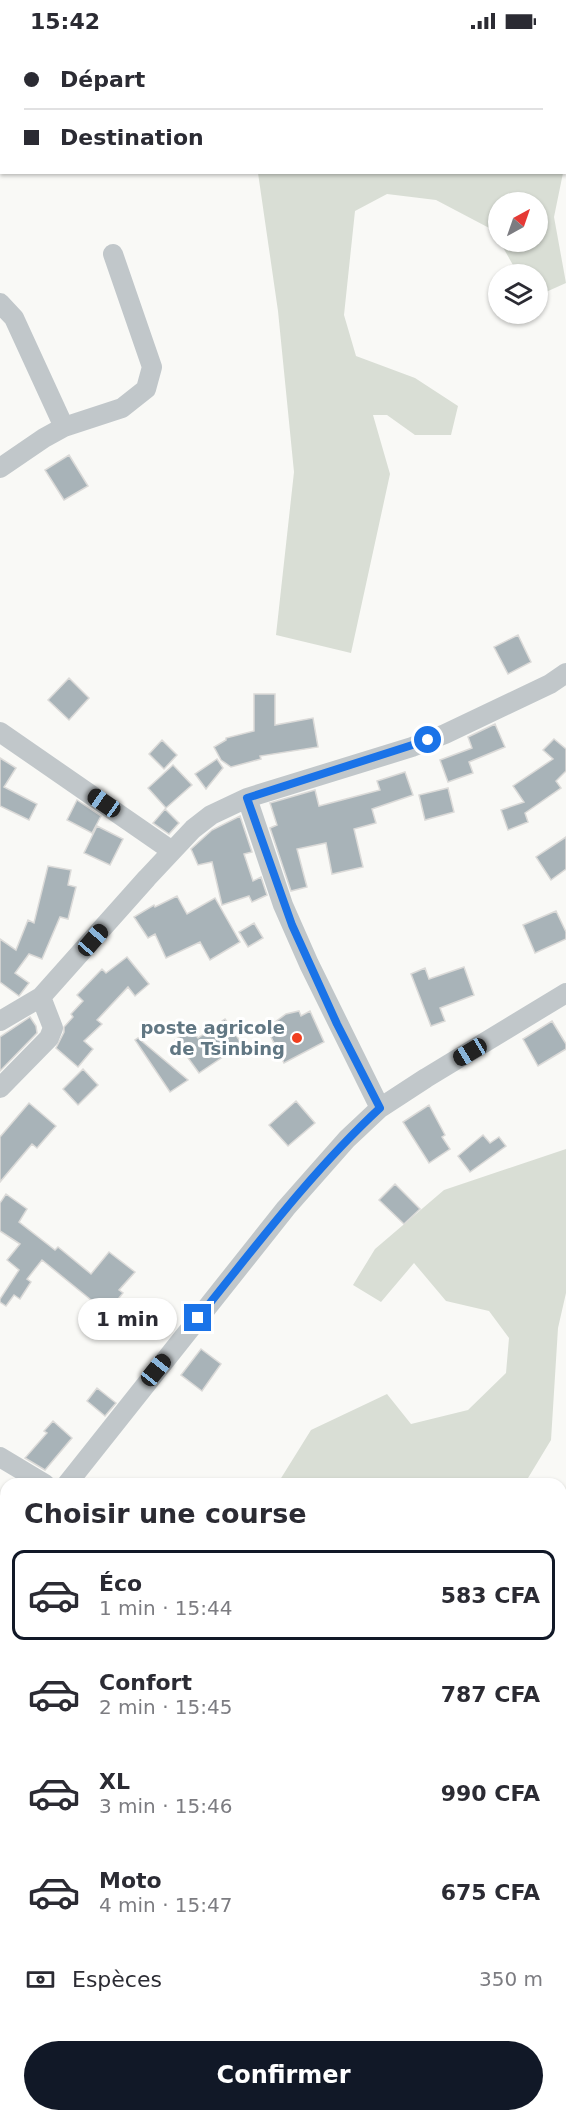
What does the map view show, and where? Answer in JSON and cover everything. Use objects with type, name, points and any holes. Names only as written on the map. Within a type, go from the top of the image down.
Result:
[{"type":"street","points":[[0,468],[63,427],[122,408],[146,389],[152,367],[113,254]]},
{"type":"street","points":[[0,303],[14,318],[63,427]]},
{"type":"street","points":[[0,1022],[41,997],[172,851],[211,814],[247,798],[412,747],[445,734],[550,684],[566,673]]},
{"type":"street","points":[[0,732],[172,851]]},
{"type":"street","points":[[247,798],[288,915],[337,1024],[380,1108]]},
{"type":"street","points":[[72,1478],[286,1208],[347,1139],[380,1108],[566,993]]},
{"type":"street","points":[[0,1088],[49,1038],[53,1028],[41,997]]},
{"type":"street","points":[[0,1457],[35,1478]]},
{"type":"shaded area","points":[[258,174],[563,174],[554,217],[566,283],[548,291],[548,264],[512,264],[506,252],[548,252],[548,192],[488,192],[488,227],[436,200],[387,194],[355,211],[344,315],[356,356],[415,378],[458,406],[451,435],[415,435],[387,415],[373,415],[390,474],[351,653],[276,635],[294,472],[278,311]]},
{"type":"shaded area","points":[[566,1149],[566,1293],[558,1328],[551,1440],[528,1478],[281,1478],[311,1430],[387,1394],[411,1424],[468,1410],[506,1373],[509,1338],[489,1311],[446,1301],[414,1263],[381,1302],[353,1285],[375,1249],[444,1190]]},
{"type":"building","points":[[69,455],[88,486],[64,500],[45,470]]},
{"type":"building","points":[[518,635],[531,662],[508,674],[494,647]]},
{"type":"building","points":[[69,678],[89,698],[69,720],[48,700]]},
{"type":"building","points":[[254,694],[275,694],[275,725],[313,718],[318,747],[260,756],[261,759],[231,767],[221,760],[214,747],[226,738],[254,731]]},
{"type":"building","points":[[495,724],[505,747],[469,762],[473,773],[448,782],[440,760],[472,748],[468,737]]},
{"type":"building","points":[[554,739],[566,749],[566,771],[556,781],[561,788],[525,813],[528,822],[508,830],[501,810],[524,802],[513,786],[553,759],[543,750]]},
{"type":"building","points":[[162,740],[177,755],[164,769],[149,754]]},
{"type":"building","points":[[0,758],[16,768],[4,787],[37,804],[29,820],[0,806]]},
{"type":"building","points":[[217,759],[223,768],[206,789],[195,774]]},
{"type":"building","points":[[173,765],[192,785],[166,808],[148,788]]},
{"type":"building","points":[[405,772],[413,795],[372,809],[376,823],[354,829],[363,867],[332,874],[326,843],[297,849],[307,887],[291,891],[270,828],[277,825],[270,803],[315,790],[319,806],[380,790],[377,781]]},
{"type":"building","points":[[448,788],[454,812],[425,820],[419,795]]},
{"type":"building","points":[[77,800],[101,816],[92,833],[67,820]]},
{"type":"building","points":[[165,809],[179,823],[169,834],[153,823]]},
{"type":"building","points":[[240,816],[252,852],[244,854],[253,881],[261,877],[267,895],[252,902],[249,896],[222,905],[212,862],[198,865],[191,849],[212,830]]},
{"type":"building","points":[[97,826],[123,839],[110,865],[84,853]]},
{"type":"building","points":[[566,837],[566,869],[551,880],[536,857]]},
{"type":"building","points":[[48,866],[71,870],[68,885],[76,887],[68,919],[60,917],[42,959],[29,954],[15,973],[29,983],[19,996],[0,982],[0,939],[16,950],[28,920],[34,923]]},
{"type":"building","points":[[177,896],[187,914],[215,898],[240,942],[210,960],[200,942],[166,958],[155,934],[148,938],[134,917],[154,905],[155,907]]},
{"type":"building","points":[[556,911],[566,932],[566,939],[535,953],[523,925]]},
{"type":"building","points":[[254,923],[263,938],[248,947],[239,932]]},
{"type":"building","points":[[127,957],[149,984],[135,996],[128,987],[97,1020],[102,1024],[84,1041],[93,1049],[78,1067],[56,1048],[64,1027],[73,1017],[71,1014],[83,1001],[77,995],[102,969],[106,973]]},
{"type":"building","points":[[464,967],[474,995],[440,1008],[445,1021],[431,1026],[411,974],[425,968],[429,979]]},
{"type":"building","name":"poste agricole de Tsinbing","points":[[299,1011],[301,1016],[310,1011],[324,1042],[284,1063],[269,1033],[278,1028],[275,1022],[286,1014]]},
{"type":"building","points":[[30,1017],[36,1026],[37,1033],[0,1071],[0,1037]]},
{"type":"building","points":[[225,1019],[242,1044],[199,1073],[175,1040],[191,1029],[198,1038]]},
{"type":"building","points":[[552,1021],[566,1044],[566,1049],[538,1066],[523,1039]]},
{"type":"building","points":[[138,1038],[188,1080],[170,1092],[135,1040]]},
{"type":"building","points":[[83,1069],[98,1085],[78,1105],[63,1089]]},
{"type":"building","points":[[296,1101],[315,1123],[288,1146],[269,1125]]},
{"type":"building","points":[[29,1103],[56,1126],[37,1148],[32,1144],[0,1182],[0,1137]]},
{"type":"building","points":[[429,1105],[445,1135],[442,1137],[450,1149],[429,1163],[403,1122]]},
{"type":"building","points":[[483,1135],[490,1143],[499,1137],[506,1146],[470,1172],[458,1156]]},
{"type":"building","points":[[395,1184],[420,1209],[404,1224],[379,1200]]},
{"type":"building","points":[[6,1194],[27,1209],[19,1222],[55,1250],[58,1247],[91,1274],[109,1252],[135,1272],[119,1290],[123,1293],[107,1313],[42,1260],[27,1279],[31,1282],[20,1299],[14,1295],[6,1306],[0,1302],[19,1270],[7,1260],[20,1244],[0,1231],[0,1203]]},
{"type":"building","points":[[201,1349],[221,1364],[202,1391],[181,1375]]},
{"type":"building","points":[[97,1388],[116,1403],[105,1416],[87,1401]]},
{"type":"building","points":[[53,1421],[72,1438],[45,1470],[25,1458],[47,1433],[44,1431]]},
{"type":"place","name":"poste agricole de Tsinbing","points":[[297,1038]]},
{"type":"route","points":[[198,1318],[286,1208],[347,1139],[380,1108],[337,1024],[292,925],[247,798],[428,740]]}]
